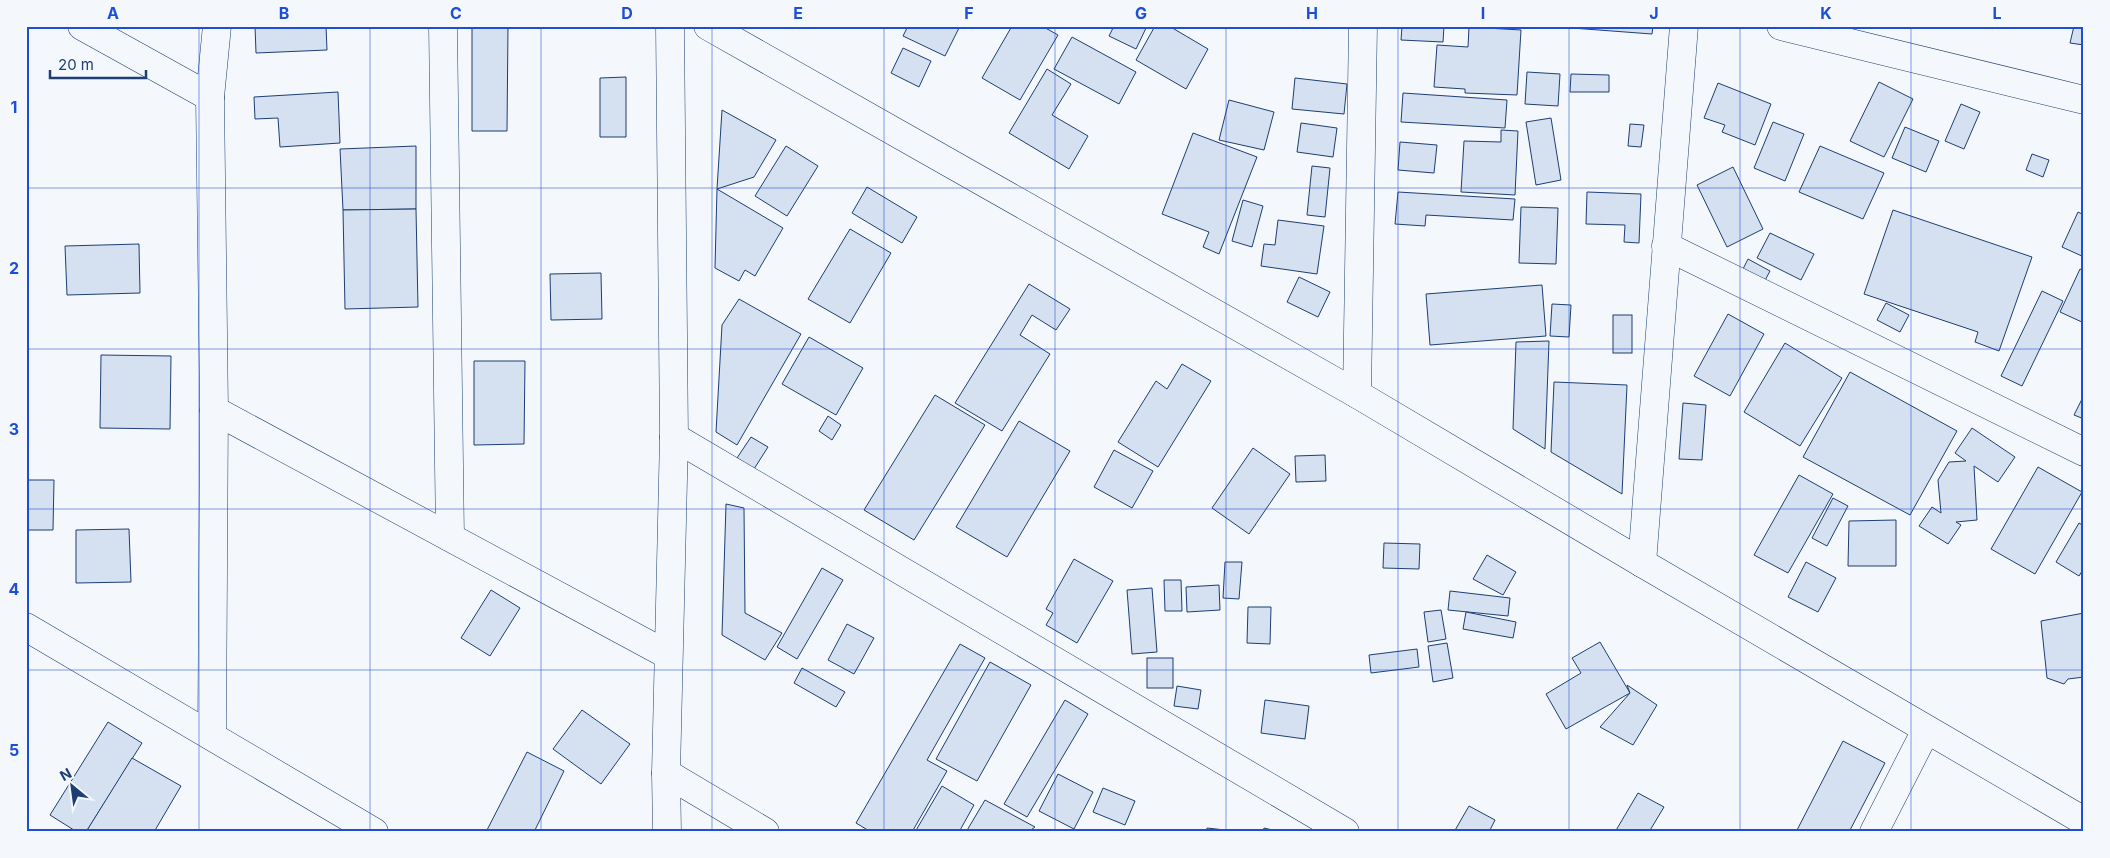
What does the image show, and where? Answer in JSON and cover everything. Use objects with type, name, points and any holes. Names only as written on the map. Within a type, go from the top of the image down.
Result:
[{"type":"street","points":[[82,26],[210,97]]},
{"type":"street","points":[[212,736],[214,410],[210,97],[217,26]]},
{"type":"street","points":[[443,26],[450,538]]},
{"type":"street","points":[[666,832],[668,655],[674,437],[670,26]]},
{"type":"street","points":[[708,26],[1357,394],[1926,730],[2084,821]]},
{"type":"street","points":[[1357,394],[1363,26]]},
{"type":"street","points":[[1642,563],[1684,26]]},
{"type":"street","points":[[1781,26],[2084,100]]},
{"type":"street","points":[[1666,246],[2084,452]]},
{"type":"street","points":[[214,410],[668,655]]},
{"type":"street","points":[[674,437],[1345,832]]},
{"type":"street","points":[[26,627],[371,831]]},
{"type":"street","points":[[1874,832],[1926,730]]},
{"type":"street","points":[[666,773],[765,832]]},
{"type":"building","points":[[255,26],[326,26],[327,50],[256,53]]},
{"type":"building","points":[[472,26],[508,26],[507,131],[472,131]]},
{"type":"building","points":[[908,26],[960,26],[945,56],[903,36]]},
{"type":"building","points":[[1012,26],[1042,26],[1058,35],[1020,100],[982,78]]},
{"type":"building","points":[[1114,26],[1147,26],[1136,49],[1109,36]]},
{"type":"building","points":[[1155,26],[1169,26],[1208,49],[1186,89],[1136,60]]},
{"type":"building","points":[[1402,26],[1444,26],[1443,42],[1401,40]]},
{"type":"building","points":[[1545,26],[1653,26],[1652,34]]},
{"type":"building","points":[[2074,26],[2084,26],[2084,45],[2070,43]]},
{"type":"building","points":[[1469,27],[1521,30],[1517,95],[1465,93],[1465,89],[1434,87],[1437,45],[1468,47]]},
{"type":"building","points":[[1072,37],[1136,72],[1119,104],[1054,69]]},
{"type":"building","points":[[903,48],[931,61],[919,87],[891,73]]},
{"type":"building","points":[[1047,69],[1071,84],[1052,115],[1088,136],[1069,169],[1009,133]]},
{"type":"building","points":[[1527,72],[1560,74],[1558,106],[1525,104]]},
{"type":"building","points":[[1571,74],[1609,75],[1609,92],[1570,92]]},
{"type":"building","points":[[626,77],[626,137],[600,137],[600,78]]},
{"type":"building","points":[[1295,78],[1347,84],[1344,114],[1292,109]]},
{"type":"building","points":[[1879,82],[1913,99],[1884,157],[1850,141]]},
{"type":"building","points":[[1718,83],[1771,104],[1755,145],[1722,132],[1725,125],[1704,118]]},
{"type":"building","points":[[338,92],[340,143],[280,147],[278,118],[255,119],[254,97]]},
{"type":"building","points":[[1403,93],[1507,100],[1505,128],[1401,122]]},
{"type":"building","points":[[1229,100],[1274,112],[1264,150],[1219,140]]},
{"type":"building","points":[[1961,104],[1980,112],[1964,149],[1945,141]]},
{"type":"building","points":[[722,110],[776,140],[754,177],[717,189]]},
{"type":"building","points":[[1551,118],[1561,180],[1536,185],[1526,122]]},
{"type":"building","points":[[1773,122],[1804,134],[1785,181],[1754,168]]},
{"type":"building","points":[[1301,123],[1337,128],[1333,157],[1297,152]]},
{"type":"building","points":[[1630,124],[1644,125],[1641,147],[1628,146]]},
{"type":"building","points":[[1905,127],[1939,141],[1926,172],[1892,158]]},
{"type":"building","points":[[1501,130],[1518,131],[1515,195],[1461,192],[1464,141],[1501,142]]},
{"type":"building","points":[[1193,133],[1257,157],[1219,254],[1203,247],[1209,232],[1162,214]]},
{"type":"building","points":[[1400,142],[1437,145],[1434,173],[1398,170]]},
{"type":"building","points":[[416,146],[416,209],[343,210],[340,149]]},
{"type":"building","points":[[786,146],[818,166],[787,216],[755,196]]},
{"type":"building","points":[[1820,146],[1884,173],[1863,219],[1799,192]]},
{"type":"building","points":[[2032,154],[2049,160],[2043,177],[2026,170]]},
{"type":"building","points":[[1312,166],[1330,168],[1325,217],[1307,215]]},
{"type":"building","points":[[1733,167],[1763,229],[1727,247],[1697,185]]},
{"type":"building","points":[[867,187],[917,217],[902,243],[852,213]]},
{"type":"building","points":[[717,189],[783,228],[755,276],[745,270],[739,281],[715,268]]},
{"type":"building","points":[[1398,192],[1515,199],[1513,220],[1426,215],[1425,226],[1395,224]]},
{"type":"building","points":[[1587,192],[1641,194],[1639,243],[1624,242],[1625,225],[1586,224]]},
{"type":"building","points":[[1243,200],[1263,206],[1252,247],[1232,241]]},
{"type":"building","points":[[1521,207],[1558,208],[1556,264],[1519,263]]},
{"type":"building","points":[[416,209],[418,307],[345,309],[343,210]]},
{"type":"building","points":[[1893,210],[2032,257],[1999,351],[1975,342],[1978,332],[1864,294]]},
{"type":"building","points":[[2078,212],[2084,215],[2084,257],[2062,247]]},
{"type":"building","points":[[1278,220],[1324,226],[1317,274],[1261,266],[1264,244],[1275,245]]},
{"type":"building","points":[[850,229],[891,253],[850,323],[808,299]]},
{"type":"building","points":[[1770,233],[1814,254],[1801,280],[1757,258]]},
{"type":"building","points":[[139,244],[140,293],[67,295],[65,246]]},
{"type":"building","points":[[1748,259],[1770,271],[1762,286],[1740,275]]},
{"type":"building","points":[[2080,269],[2084,271],[2084,323],[2060,312]]},
{"type":"building","points":[[601,273],[602,319],[551,320],[550,274]]},
{"type":"building","points":[[1299,277],[1330,292],[1318,317],[1287,302]]},
{"type":"building","points":[[1029,284],[1070,309],[1056,330],[1032,315],[1020,335],[1050,354],[1002,431],[955,403]]},
{"type":"building","points":[[1542,285],[1546,336],[1430,345],[1426,294]]},
{"type":"building","points":[[2042,291],[2063,301],[2022,386],[2001,376]]},
{"type":"building","points":[[739,299],[801,334],[737,445],[716,432],[722,325]]},
{"type":"building","points":[[1886,303],[1909,315],[1900,332],[1877,320]]},
{"type":"building","points":[[1552,304],[1571,305],[1569,337],[1550,336]]},
{"type":"building","points":[[1728,314],[1764,334],[1730,396],[1694,376]]},
{"type":"building","points":[[1613,315],[1632,315],[1632,353],[1613,353]]},
{"type":"building","points":[[809,337],[863,368],[836,415],[782,384]]},
{"type":"building","points":[[1549,341],[1545,449],[1513,429],[1516,342]]},
{"type":"building","points":[[1785,343],[1842,378],[1800,446],[1744,412]]},
{"type":"building","points":[[101,355],[171,356],[170,429],[100,428]]},
{"type":"building","points":[[474,361],[525,361],[524,444],[474,445]]},
{"type":"building","points":[[1182,364],[1211,381],[1158,467],[1118,442],[1156,381],[1167,389]]},
{"type":"building","points":[[1850,372],[1957,431],[1910,515],[1803,457]]},
{"type":"building","points":[[1554,382],[1627,385],[1622,494],[1551,452]]},
{"type":"building","points":[[935,395],[985,425],[914,540],[864,510]]},
{"type":"building","points":[[2084,395],[2084,419],[2074,415]]},
{"type":"building","points":[[1683,403],[1706,405],[1702,460],[1679,459]]},
{"type":"building","points":[[828,416],[841,425],[832,440],[819,431]]},
{"type":"building","points":[[1019,421],[1070,451],[1007,557],[956,527]]},
{"type":"building","points":[[1972,428],[2015,457],[1998,482],[1974,466],[1977,520],[1956,522],[1961,525],[1948,544],[1919,526],[1932,507],[1941,513],[1938,480],[1949,462],[1966,461],[1955,453]]},
{"type":"building","points":[[751,437],[768,447],[754,469],[737,458]]},
{"type":"building","points":[[1253,448],[1290,474],[1249,534],[1212,508]]},
{"type":"building","points":[[1114,450],[1153,471],[1132,508],[1094,487]]},
{"type":"building","points":[[1325,455],[1326,481],[1296,482],[1295,456]]},
{"type":"building","points":[[2038,467],[2082,492],[2035,574],[1991,549]]},
{"type":"building","points":[[1799,475],[1833,494],[1788,573],[1754,555]]},
{"type":"building","points":[[26,480],[54,480],[53,530],[26,530]]},
{"type":"building","points":[[1833,498],[1848,506],[1827,546],[1812,538]]},
{"type":"building","points":[[726,504],[744,508],[745,613],[782,633],[765,660],[722,635]]},
{"type":"building","points":[[1896,520],[1896,566],[1848,566],[1849,521]]},
{"type":"building","points":[[2079,523],[2084,526],[2084,568],[2079,576],[2056,562]]},
{"type":"building","points":[[129,529],[131,582],[76,583],[76,530]]},
{"type":"building","points":[[1384,543],[1420,544],[1419,569],[1383,568]]},
{"type":"building","points":[[1487,555],[1516,572],[1503,595],[1473,579]]},
{"type":"building","points":[[1074,559],[1113,581],[1077,643],[1046,625],[1053,613],[1046,609]]},
{"type":"building","points":[[1225,562],[1242,562],[1239,599],[1223,598]]},
{"type":"building","points":[[1806,562],[1836,578],[1818,612],[1788,597]]},
{"type":"building","points":[[822,568],[843,580],[797,659],[777,647]]},
{"type":"building","points":[[1164,580],[1181,580],[1182,611],[1165,611]]},
{"type":"building","points":[[1219,585],[1220,610],[1187,612],[1186,587]]},
{"type":"building","points":[[1152,588],[1157,652],[1132,654],[1127,590]]},
{"type":"building","points":[[491,590],[520,608],[490,656],[461,638]]},
{"type":"building","points":[[1450,591],[1510,598],[1508,616],[1448,610]]},
{"type":"building","points":[[1248,607],[1271,607],[1270,644],[1247,643]]},
{"type":"building","points":[[1441,610],[1446,639],[1428,642],[1424,612]]},
{"type":"building","points":[[1466,612],[1516,622],[1513,638],[1463,629]]},
{"type":"building","points":[[2084,613],[2084,677],[2068,679],[2064,684],[2047,678],[2041,621]]},
{"type":"building","points":[[847,624],[874,638],[854,674],[828,660]]},
{"type":"building","points":[[1600,642],[1630,693],[1566,729],[1546,694],[1581,673],[1572,658]]},
{"type":"building","points":[[1447,643],[1453,678],[1433,682],[1428,646]]},
{"type":"building","points":[[960,644],[985,658],[927,760],[947,771],[912,832],[871,832],[856,823]]},
{"type":"building","points":[[1417,649],[1419,667],[1371,673],[1369,655]]},
{"type":"building","points":[[1147,658],[1173,658],[1173,688],[1147,688]]},
{"type":"building","points":[[990,662],[1031,685],[977,781],[936,759]]},
{"type":"building","points":[[802,668],[845,692],[836,707],[794,683]]},
{"type":"building","points":[[1627,685],[1657,705],[1633,745],[1600,727],[1630,693]]},
{"type":"building","points":[[1177,686],[1201,690],[1198,709],[1174,706]]},
{"type":"building","points":[[1065,700],[1088,714],[1027,817],[1004,804]]},
{"type":"building","points":[[1265,700],[1309,706],[1305,739],[1261,733]]},
{"type":"building","points":[[582,710],[630,744],[601,784],[553,749]]},
{"type":"building","points":[[108,722],[142,743],[86,832],[77,832],[50,815]]},
{"type":"building","points":[[1843,741],[1885,763],[1849,832],[1796,832]]},
{"type":"building","points":[[527,752],[564,771],[534,832],[486,832]]},
{"type":"building","points":[[132,758],[181,786],[154,832],[86,832]]},
{"type":"building","points":[[1058,774],[1093,792],[1074,829],[1039,811]]},
{"type":"building","points":[[942,786],[974,805],[959,832],[915,832]]},
{"type":"building","points":[[1103,788],[1135,801],[1125,825],[1093,812]]},
{"type":"building","points":[[1638,793],[1664,807],[1649,832],[1615,832]]},
{"type":"building","points":[[985,800],[1035,827],[1028,832],[966,832]]},
{"type":"building","points":[[1469,806],[1495,820],[1489,832],[1454,832]]},
{"type":"building","points":[[1207,828],[1243,832],[1206,832]]},
{"type":"building","points":[[1264,828],[1281,832],[1263,832]]}]
